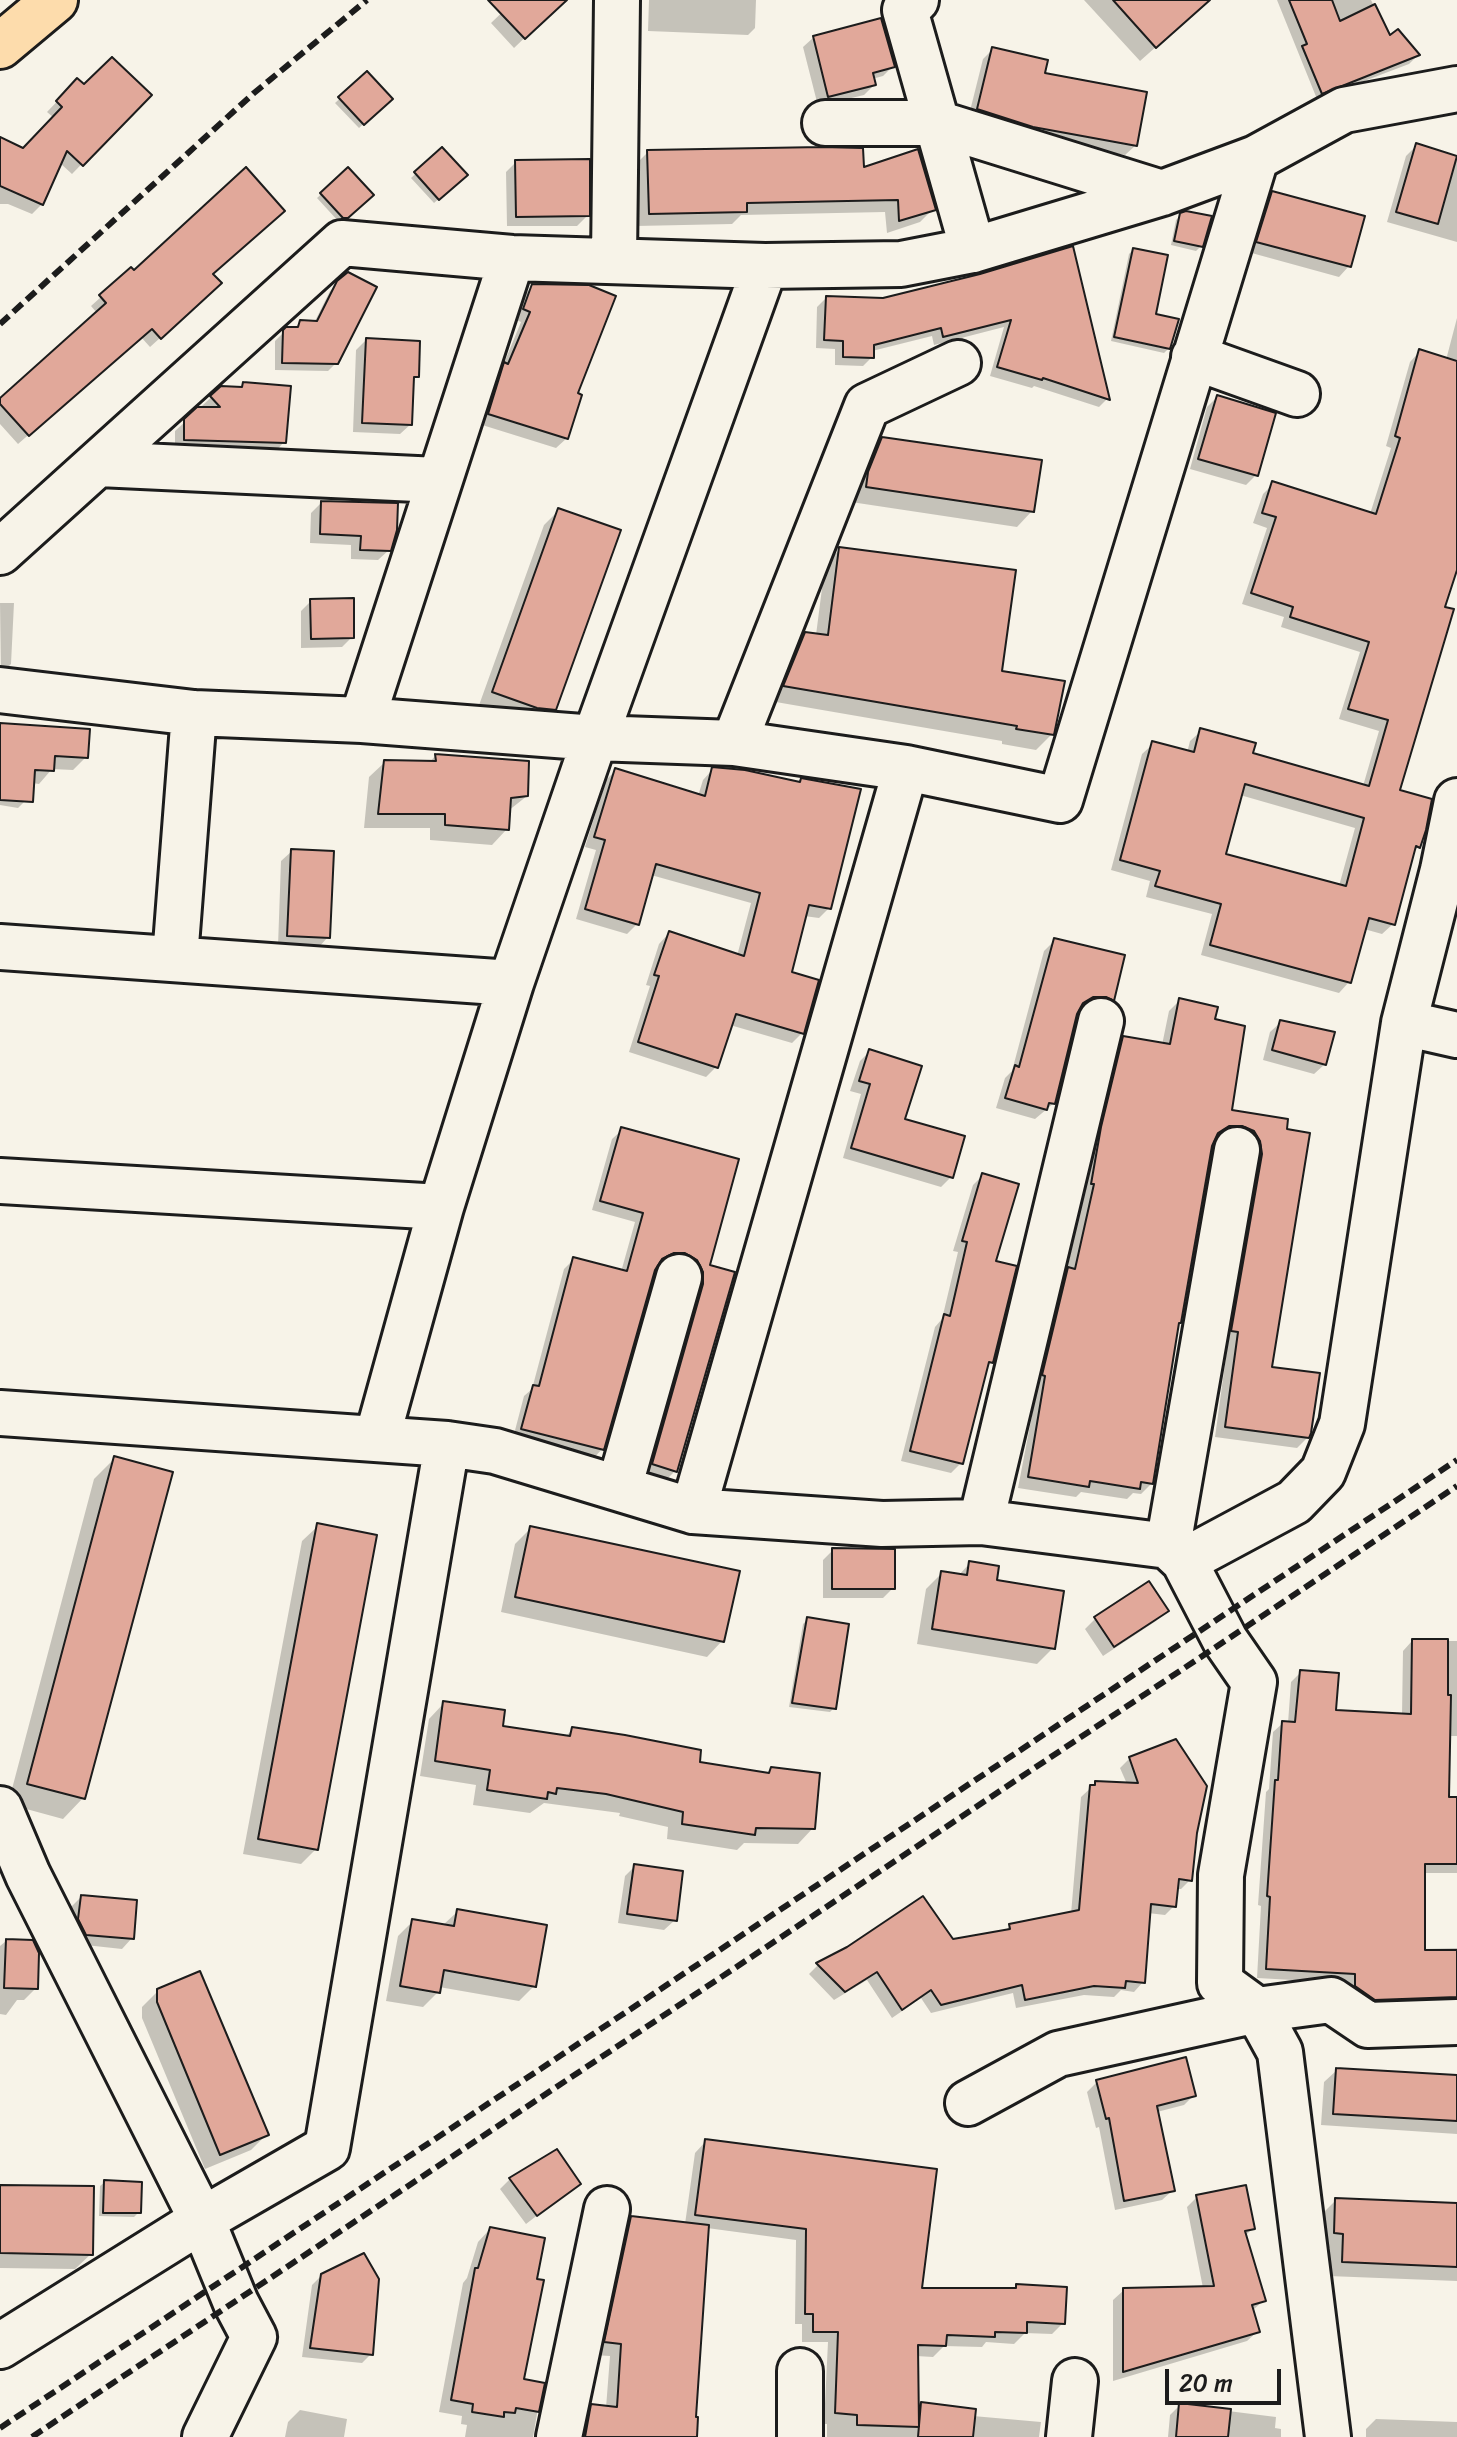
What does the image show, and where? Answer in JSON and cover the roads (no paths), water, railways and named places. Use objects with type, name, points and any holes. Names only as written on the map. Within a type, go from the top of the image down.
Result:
[{"type":"street","points":[[614,259],[617,0]]},
{"type":"street","points":[[916,0],[905,10],[973,250]]},
{"type":"street","points":[[0,552],[342,243],[512,258],[765,266],[901,264],[973,250],[1162,193],[1256,158],[1344,110],[1457,89]]},
{"type":"street","points":[[825,123],[937,123],[1162,193]]},
{"type":"street","points":[[0,690],[194,713],[362,720],[595,738],[734,743],[906,768],[1060,800],[1256,158]]},
{"type":"street","points":[[362,720],[512,258]]},
{"type":"street","points":[[377,1438],[441,1207],[511,983],[595,738],[765,266]]},
{"type":"street","points":[[1194,357],[1297,394]]},
{"type":"street","points":[[734,743],[867,406],[958,363]]},
{"type":"street","points":[[99,464],[438,480]]},
{"type":"street","points":[[175,958],[194,713]]},
{"type":"street","points":[[693,1511],[906,768]]},
{"type":"street","points":[[0,1413],[447,1444],[495,1451],[693,1511],[882,1524],[981,1522],[1176,1553],[1294,1502],[1323,1472],[1342,1424],[1404,1023],[1443,870],[1457,801]]},
{"type":"street","points":[[0,947],[511,983]]},
{"type":"street","points":[[981,1522],[1101,1021]]},
{"type":"street","points":[[1404,1023],[1457,1035]]},
{"type":"street","points":[[1237,1150],[1176,1553],[1225,1640],[1254,1682],[1221,1875],[1220,1983],[1257,2010],[1280,2052],[1328,2437]]},
{"type":"street","points":[[0,1181],[441,1207]]},
{"type":"street","points":[[619,1488],[679,1277]]},
{"type":"street","points":[[0,2346],[202,2220],[327,2148],[447,1444]]},
{"type":"street","points":[[0,1809],[28,1875],[202,2220],[236,2303],[254,2337],[205,2437]]},
{"type":"street","points":[[968,2103],[1058,2054],[1257,2010],[1331,2000],[1368,2025],[1457,2022]]},
{"type":"street","points":[[559,2437],[607,2209]]},
{"type":"street","points":[[800,2371],[800,2437]]},
{"type":"street","points":[[1069,2437],[1075,2381]]},
{"type":"railway","points":[[0,324],[254,93],[367,0]]},
{"type":"railway","points":[[0,2428],[1457,1460]]},
{"type":"railway","points":[[32,2437],[1457,1486]]}]
